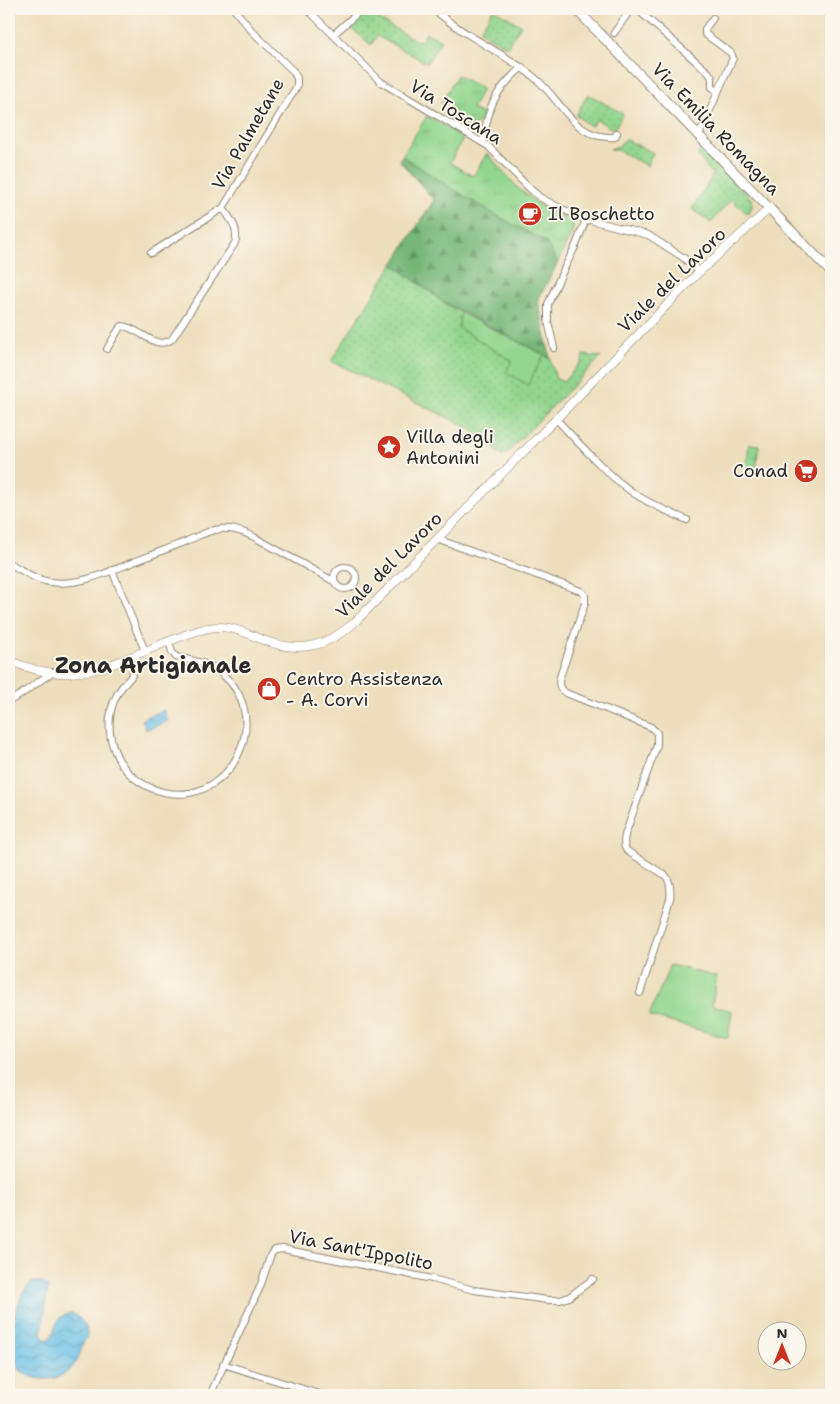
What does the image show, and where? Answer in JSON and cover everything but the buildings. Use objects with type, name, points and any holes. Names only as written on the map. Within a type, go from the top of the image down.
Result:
[{"type":"main road","name":"Via Emilia Romagna","points":[[576,9],[831,272]]},
{"type":"street","name":"Via Palmetane","points":[[151,253],[222,208],[296,87],[297,82],[293,71],[252,31],[234,9]]},
{"type":"street","name":"Via Toscana","points":[[307,9],[381,82],[483,142],[536,195],[586,220],[651,237],[684,258],[700,272]]},
{"type":"street","points":[[333,35],[362,9]]},
{"type":"street","points":[[434,9],[463,32],[522,67],[542,84],[576,124],[593,134],[605,138],[615,137],[617,133]]},
{"type":"street","points":[[614,33],[631,9]]},
{"type":"street","points":[[637,9],[709,73],[712,78],[712,87],[718,92]]},
{"type":"street","points":[[698,134],[732,63],[733,56],[705,34],[705,29],[713,18]]},
{"type":"street","points":[[483,142],[489,112],[495,96],[505,83],[522,67]]},
{"type":"street","name":"Via Palmetane","points":[[107,349],[122,326],[159,342],[165,343],[172,339],[235,243],[235,227],[222,208]]},
{"type":"street","name":"Viale del Lavoro","points":[[9,660],[33,670],[69,674],[90,671],[205,629],[220,626],[234,629],[267,642],[289,647],[307,647],[322,643],[338,635],[354,623],[700,272],[770,208]]},
{"type":"street","points":[[554,348],[548,321],[548,304],[586,220]]},
{"type":"street","points":[[556,419],[628,489],[643,499],[687,520]]},
{"type":"street","points":[[9,562],[40,580],[56,583],[79,581],[214,530],[226,529],[254,536],[335,582]]},
{"type":"street","points":[[437,539],[581,591],[585,595],[585,603],[560,677],[560,687],[565,693],[649,726],[657,733],[657,745],[625,835],[624,843],[624,848],[627,851],[666,876],[671,888],[670,899],[640,993]]},
{"type":"street","points":[[112,570],[145,651]]},
{"type":"street","points":[[130,657],[133,673],[116,698],[111,714],[110,736],[117,758],[132,777],[156,790],[178,794],[202,789],[224,775],[232,768],[238,758],[246,730],[244,710],[237,692],[224,676],[202,663],[176,657],[168,642]]},
{"type":"street","points":[[9,701],[51,673]]},
{"type":"street","name":"Via Sant'Ippolito","points":[[210,1395],[275,1250],[283,1249],[429,1278],[474,1290],[547,1300],[567,1298],[593,1278]]},
{"type":"street","points":[[223,1364],[322,1395]]},
{"type":"green space","points":[[493,9],[521,25],[507,47],[480,31]]},
{"type":"green space","points":[[366,12],[417,41],[421,40],[426,33],[441,40],[427,63],[377,36],[371,45],[350,27]]},
{"type":"green space","points":[[457,75],[482,89],[472,109],[482,114],[481,119],[476,125],[469,128],[454,119],[457,113],[441,103]]},
{"type":"green space","points":[[588,94],[623,114],[614,130],[598,120],[592,126],[576,115]]},
{"type":"green space","points":[[427,116],[464,137],[450,163],[473,176],[487,153],[520,190],[539,204],[573,223],[573,230],[558,262],[545,241],[503,219],[402,156]]},
{"type":"green space","points":[[625,139],[653,153],[647,166],[619,151],[610,149],[619,146]]},
{"type":"green space","points":[[702,148],[751,198],[753,205],[748,214],[731,199],[711,223],[692,209],[713,175],[698,155]]},
{"type":"green space","points":[[402,156],[503,219],[545,241],[558,262],[538,300],[550,358],[443,302],[393,264],[434,200],[399,160]]},
{"type":"green space","points":[[393,264],[443,302],[461,313],[459,328],[513,361],[528,384],[544,355],[550,358],[556,379],[562,381],[582,361],[583,355],[601,357],[503,457],[467,427],[331,361]]},
{"type":"green space","points":[[461,313],[544,355],[528,385],[506,372],[512,361],[459,328]]},
{"type":"green space","points":[[749,444],[759,445],[756,469],[746,468]]},
{"type":"green space","points":[[670,965],[717,977],[712,1005],[732,1011],[728,1038],[649,1016]]},
{"type":"water","points":[[164,710],[168,721],[146,730],[142,719]]},
{"type":"water","points":[[33,1282],[41,1282],[48,1287],[42,1333],[44,1339],[48,1340],[50,1338],[60,1318],[69,1314],[77,1316],[84,1323],[87,1332],[80,1354],[72,1368],[53,1378],[36,1378],[26,1374],[17,1366],[12,1355],[12,1332],[17,1307],[21,1296]]},
{"type":"place","name":"Il Boschetto","points":[[530,214]]},
{"type":"place","name":"Villa degli Antonini","points":[[389,447]]},
{"type":"place","name":"Conad","points":[[806,471]]},
{"type":"place","name":"Centro Assistenza - A. Corvi","points":[[269,689]]},
{"type":"district","name":"Zona Artigianale","points":[[153,665]]}]
